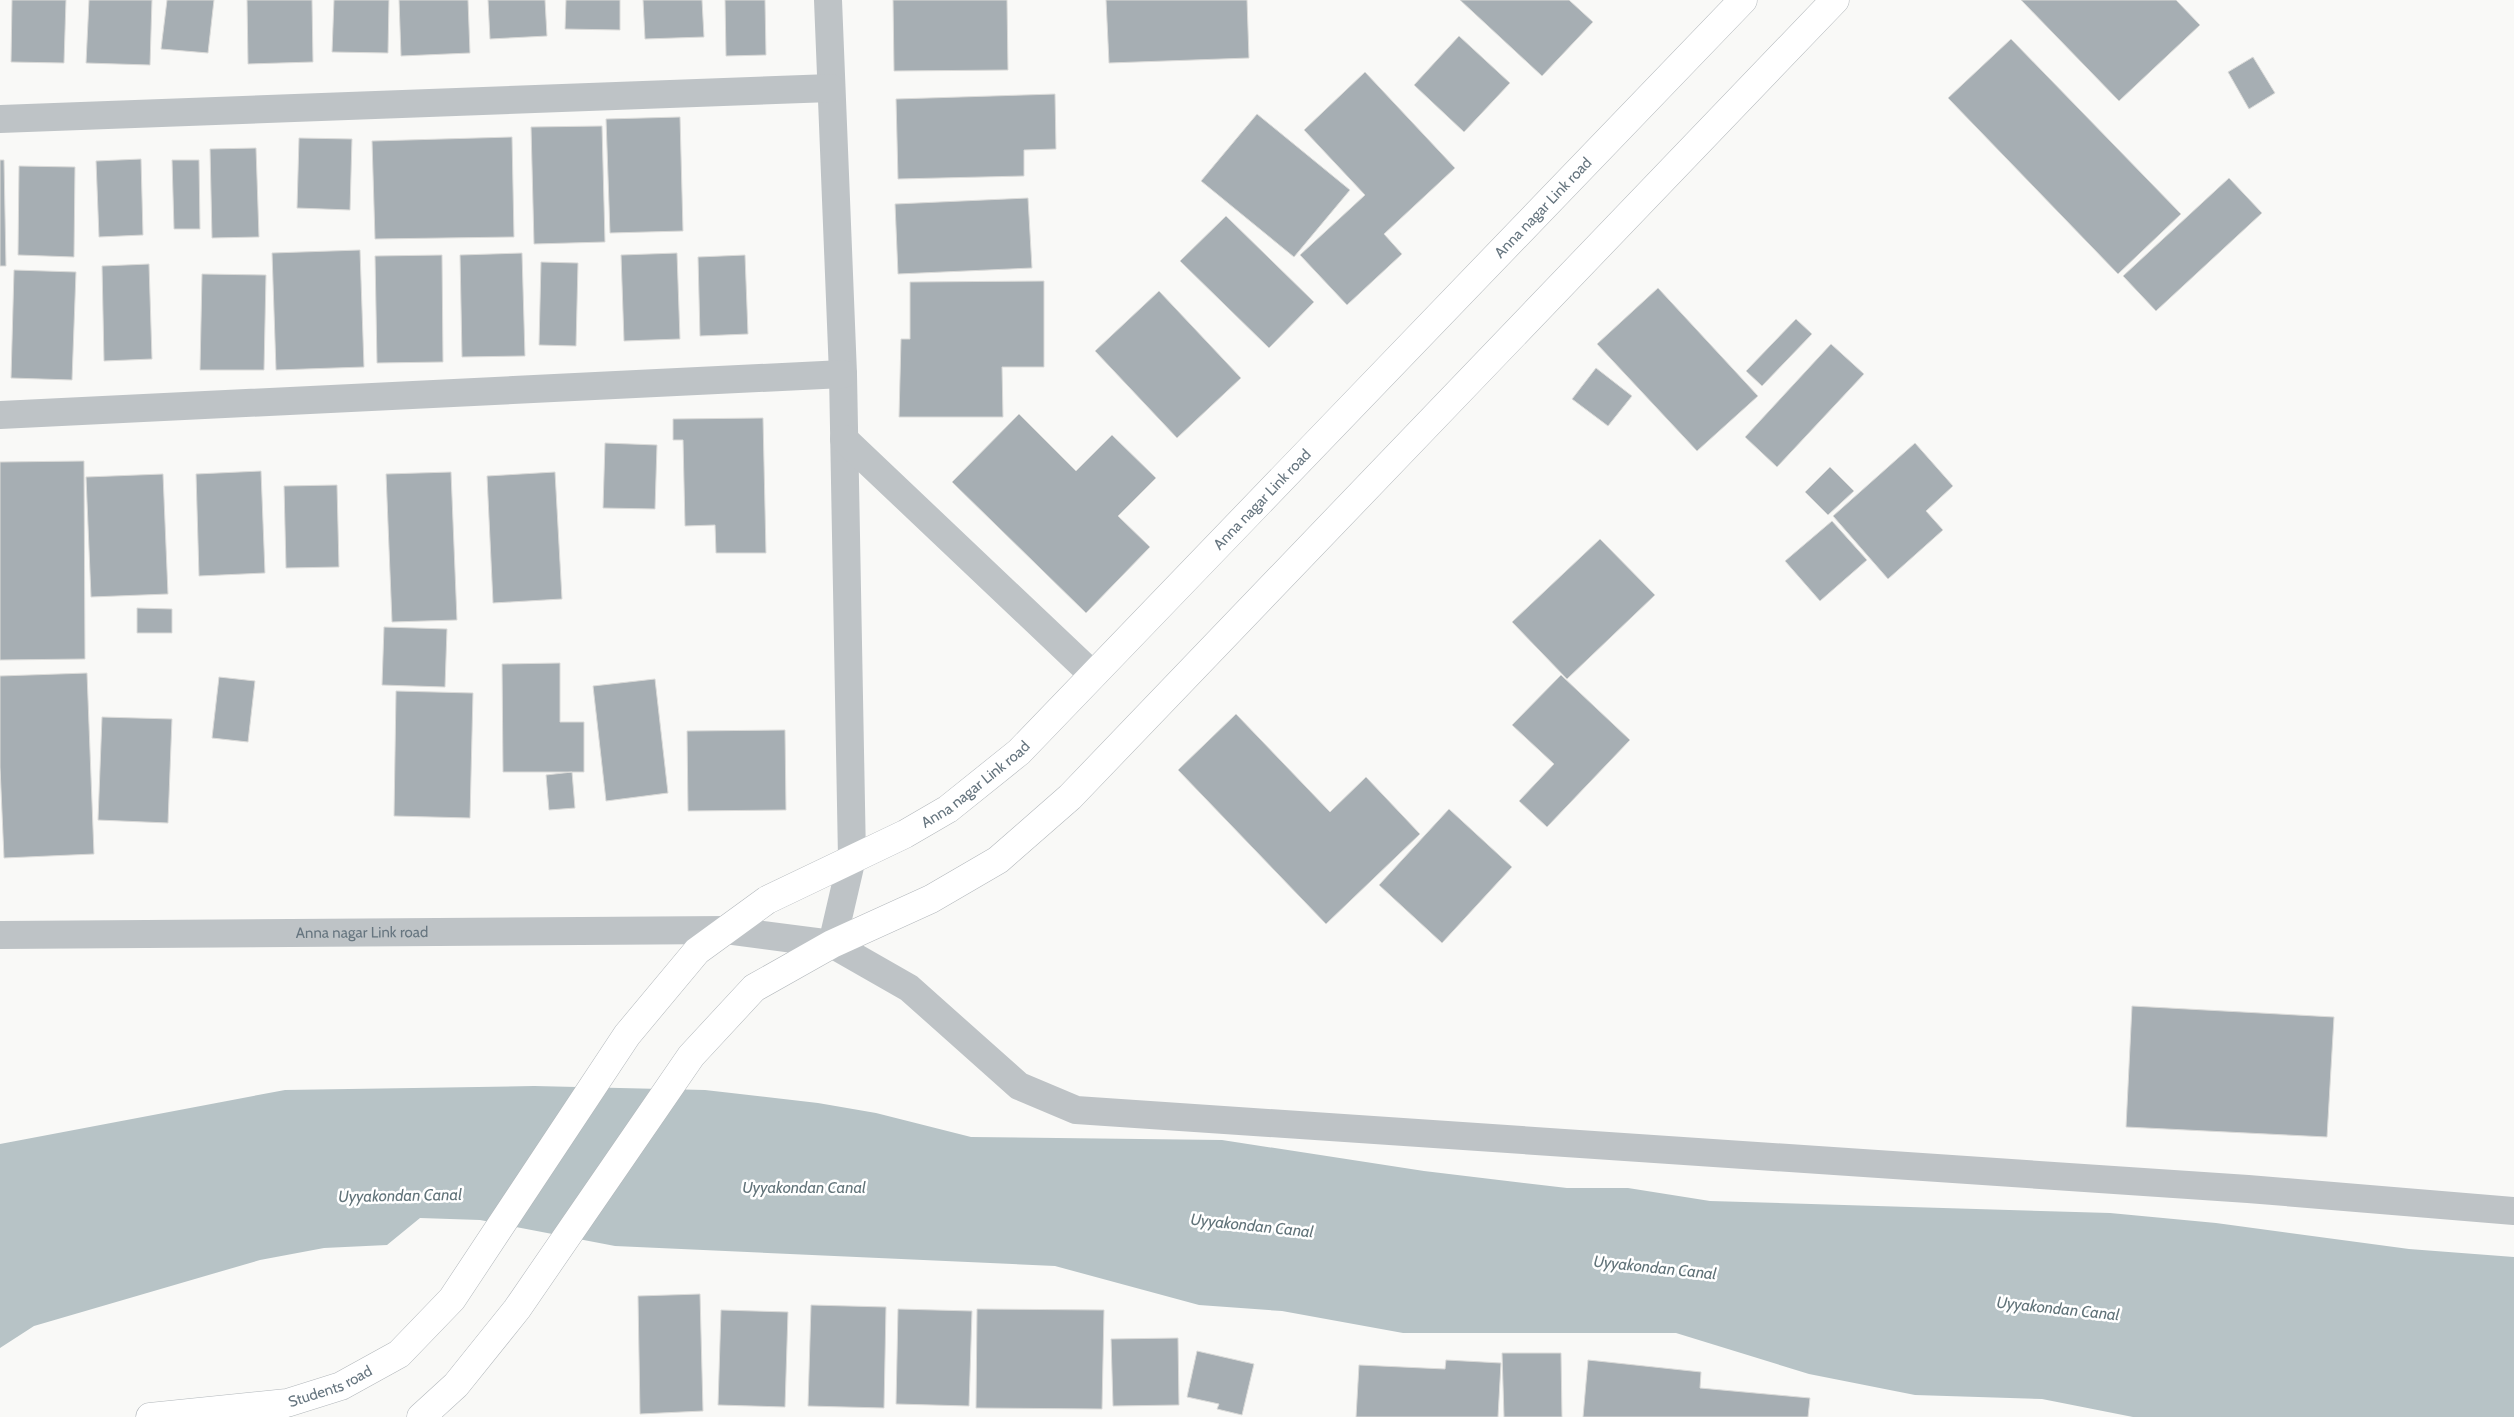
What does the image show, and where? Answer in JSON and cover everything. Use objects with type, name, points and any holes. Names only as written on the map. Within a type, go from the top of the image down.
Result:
[{"type":"main road","name":"Anna nagar Link road","points":[[627,1035],[697,951],[767,900],[905,834],[948,809],[1019,752],[1743,0]]},
{"type":"main road","points":[[421,1417],[456,1385],[518,1309],[691,1056],[754,988],[832,944],[931,899],[998,860],[1070,797],[1835,0]]},
{"type":"main road","name":"Students road","points":[[150,1417],[287,1403],[341,1386],[399,1354],[452,1299],[627,1035]]},
{"type":"street","points":[[828,0],[843,374],[852,858],[832,944],[909,988],[1019,1086],[1076,1110],[2248,1189],[2514,1210]]},
{"type":"street","points":[[0,119],[831,88]]},
{"type":"street","points":[[0,416],[843,374]]},
{"type":"street","points":[[844,439],[1093,675]]},
{"type":"street","name":"Anna nagar Link road","points":[[0,935],[726,930],[832,944]]},
{"type":"water","name":"Uyyakondan Canal","points":[[534,1086],[705,1090],[818,1103],[876,1113],[971,1137],[1222,1140],[1424,1171],[1567,1188],[1628,1188],[1710,1201],[2110,1213],[2216,1223],[2409,1249],[2514,1257],[2514,1417],[2133,1417],[2042,1399],[1915,1395],[1809,1374],[1676,1333],[1403,1333],[1282,1311],[1199,1305],[1055,1266],[615,1246],[480,1220],[420,1218],[387,1245],[324,1248],[260,1260],[34,1326],[0,1348],[0,1144],[285,1090]]},
{"type":"building","points":[[12,0],[66,0],[64,63],[11,62]]},
{"type":"building","points":[[89,0],[152,0],[150,65],[86,63]]},
{"type":"building","points":[[167,0],[214,0],[208,53],[161,49]]},
{"type":"building","points":[[247,0],[312,0],[313,62],[248,64]]},
{"type":"building","points":[[334,0],[389,0],[388,53],[332,52]]},
{"type":"building","points":[[399,0],[468,0],[470,53],[401,56]]},
{"type":"building","points":[[488,0],[545,0],[547,36],[490,39]]},
{"type":"building","points":[[566,0],[620,0],[620,30],[565,29]]},
{"type":"building","points":[[643,0],[702,0],[704,37],[645,39]]},
{"type":"building","points":[[725,0],[765,0],[766,55],[726,56]]},
{"type":"building","points":[[893,0],[1007,0],[1008,70],[894,71]]},
{"type":"building","points":[[1106,0],[1247,0],[1249,58],[1109,63]]},
{"type":"building","points":[[1460,0],[1569,0],[1593,22],[1542,76]]},
{"type":"building","points":[[2021,0],[2176,0],[2200,25],[2119,101]]},
{"type":"building","points":[[1459,36],[1510,83],[1464,132],[1414,85]]},
{"type":"building","points":[[2011,39],[2181,214],[2118,274],[1948,98]]},
{"type":"building","points":[[2253,57],[2275,93],[2249,109],[2228,72]]},
{"type":"building","points":[[1365,72],[1455,168],[1384,234],[1402,254],[1347,305],[1300,255],[1365,195],[1304,130]]},
{"type":"building","points":[[1055,94],[1056,149],[1024,150],[1024,176],[898,179],[896,99]]},
{"type":"building","points":[[1257,114],[1350,190],[1294,257],[1201,181]]},
{"type":"building","points":[[680,117],[683,231],[610,233],[606,119]]},
{"type":"building","points":[[602,126],[605,242],[534,244],[531,127]]},
{"type":"building","points":[[512,137],[514,237],[375,239],[372,141]]},
{"type":"building","points":[[299,138],[352,139],[350,210],[297,208]]},
{"type":"building","points":[[256,148],[259,237],[212,238],[210,149]]},
{"type":"building","points":[[141,159],[143,235],[99,237],[96,161]]},
{"type":"building","points":[[0,160],[4,160],[6,266],[0,266]]},
{"type":"building","points":[[172,160],[199,160],[200,229],[174,229]]},
{"type":"building","points":[[19,166],[75,167],[74,257],[18,255]]},
{"type":"building","points":[[2229,178],[2262,213],[2156,311],[2123,276]]},
{"type":"building","points":[[1028,198],[1032,268],[898,274],[895,204]]},
{"type":"building","points":[[1226,216],[1314,302],[1269,348],[1180,261]]},
{"type":"building","points":[[360,250],[364,367],[276,370],[272,253]]},
{"type":"building","points":[[522,253],[525,356],[462,357],[460,255]]},
{"type":"building","points":[[677,253],[680,339],[624,341],[621,255]]},
{"type":"building","points":[[442,255],[443,362],[377,363],[375,256]]},
{"type":"building","points":[[745,255],[748,334],[700,336],[698,257]]},
{"type":"building","points":[[541,262],[578,263],[576,346],[539,345]]},
{"type":"building","points":[[149,264],[152,359],[104,361],[102,266]]},
{"type":"building","points":[[14,270],[76,272],[72,380],[11,378]]},
{"type":"building","points":[[202,274],[266,275],[264,370],[200,370]]},
{"type":"building","points":[[1044,281],[1044,367],[1002,367],[1003,417],[899,417],[901,339],[910,339],[910,282]]},
{"type":"building","points":[[1658,288],[1758,396],[1697,451],[1597,344]]},
{"type":"building","points":[[1159,291],[1241,378],[1177,438],[1095,351]]},
{"type":"building","points":[[1796,319],[1812,334],[1762,386],[1746,371]]},
{"type":"building","points":[[1831,344],[1864,374],[1777,467],[1745,437]]},
{"type":"building","points":[[1596,368],[1632,396],[1608,426],[1572,399]]},
{"type":"building","points":[[1019,414],[1076,471],[1112,435],[1156,478],[1118,516],[1150,547],[1086,613],[952,482]]},
{"type":"building","points":[[763,418],[766,553],[716,553],[715,525],[685,526],[683,440],[673,440],[673,419]]},
{"type":"building","points":[[605,443],[657,445],[655,509],[603,508]]},
{"type":"building","points":[[1915,443],[1953,486],[1926,511],[1943,530],[1888,579],[1833,516]]},
{"type":"building","points":[[84,461],[85,659],[0,660],[0,462]]},
{"type":"building","points":[[1830,467],[1854,491],[1828,515],[1805,492]]},
{"type":"building","points":[[261,471],[265,573],[199,576],[196,474]]},
{"type":"building","points":[[451,472],[457,620],[392,622],[386,474]]},
{"type":"building","points":[[555,472],[562,599],[493,603],[487,476]]},
{"type":"building","points":[[163,474],[168,594],[91,597],[86,477]]},
{"type":"building","points":[[337,485],[339,567],[286,568],[284,486]]},
{"type":"building","points":[[1832,521],[1867,560],[1820,601],[1785,561]]},
{"type":"building","points":[[1600,539],[1655,595],[1567,679],[1512,622]]},
{"type":"building","points":[[137,608],[172,609],[172,633],[137,633]]},
{"type":"building","points":[[384,627],[447,629],[445,687],[382,685]]},
{"type":"building","points":[[560,663],[560,722],[584,722],[584,772],[503,772],[502,664]]},
{"type":"building","points":[[87,673],[94,854],[4,858],[0,767],[0,676]]},
{"type":"building","points":[[1561,675],[1630,740],[1547,827],[1519,801],[1554,764],[1512,725]]},
{"type":"building","points":[[219,677],[255,681],[248,742],[212,738]]},
{"type":"building","points":[[655,679],[668,793],[606,801],[593,686]]},
{"type":"building","points":[[396,691],[473,693],[470,818],[394,816]]},
{"type":"building","points":[[1236,714],[1330,812],[1366,777],[1420,834],[1326,924],[1178,770]]},
{"type":"building","points":[[102,717],[172,719],[168,823],[98,820]]},
{"type":"building","points":[[785,730],[786,810],[688,811],[687,731]]},
{"type":"building","points":[[572,772],[575,808],[549,810],[546,775]]},
{"type":"building","points":[[1449,809],[1512,867],[1442,943],[1379,885]]},
{"type":"building","points":[[2132,1006],[2334,1017],[2327,1137],[2126,1127]]},
{"type":"building","points":[[700,1294],[703,1411],[640,1414],[638,1296]]},
{"type":"building","points":[[811,1305],[886,1307],[884,1408],[808,1406]]},
{"type":"building","points":[[898,1309],[972,1311],[969,1406],[896,1404]]},
{"type":"building","points":[[977,1309],[1104,1310],[1102,1409],[976,1408]]},
{"type":"building","points":[[721,1310],[788,1312],[785,1407],[718,1405]]},
{"type":"building","points":[[1178,1338],[1179,1405],[1113,1406],[1111,1339]]},
{"type":"building","points":[[1197,1351],[1254,1364],[1242,1415],[1217,1409],[1219,1404],[1187,1397]]},
{"type":"building","points":[[1502,1353],[1561,1353],[1562,1417],[1504,1417]]},
{"type":"building","points":[[1446,1360],[1501,1363],[1498,1417],[1356,1417],[1359,1365],[1445,1369]]},
{"type":"building","points":[[1588,1360],[1701,1372],[1700,1388],[1810,1398],[1808,1417],[1583,1417]]}]
